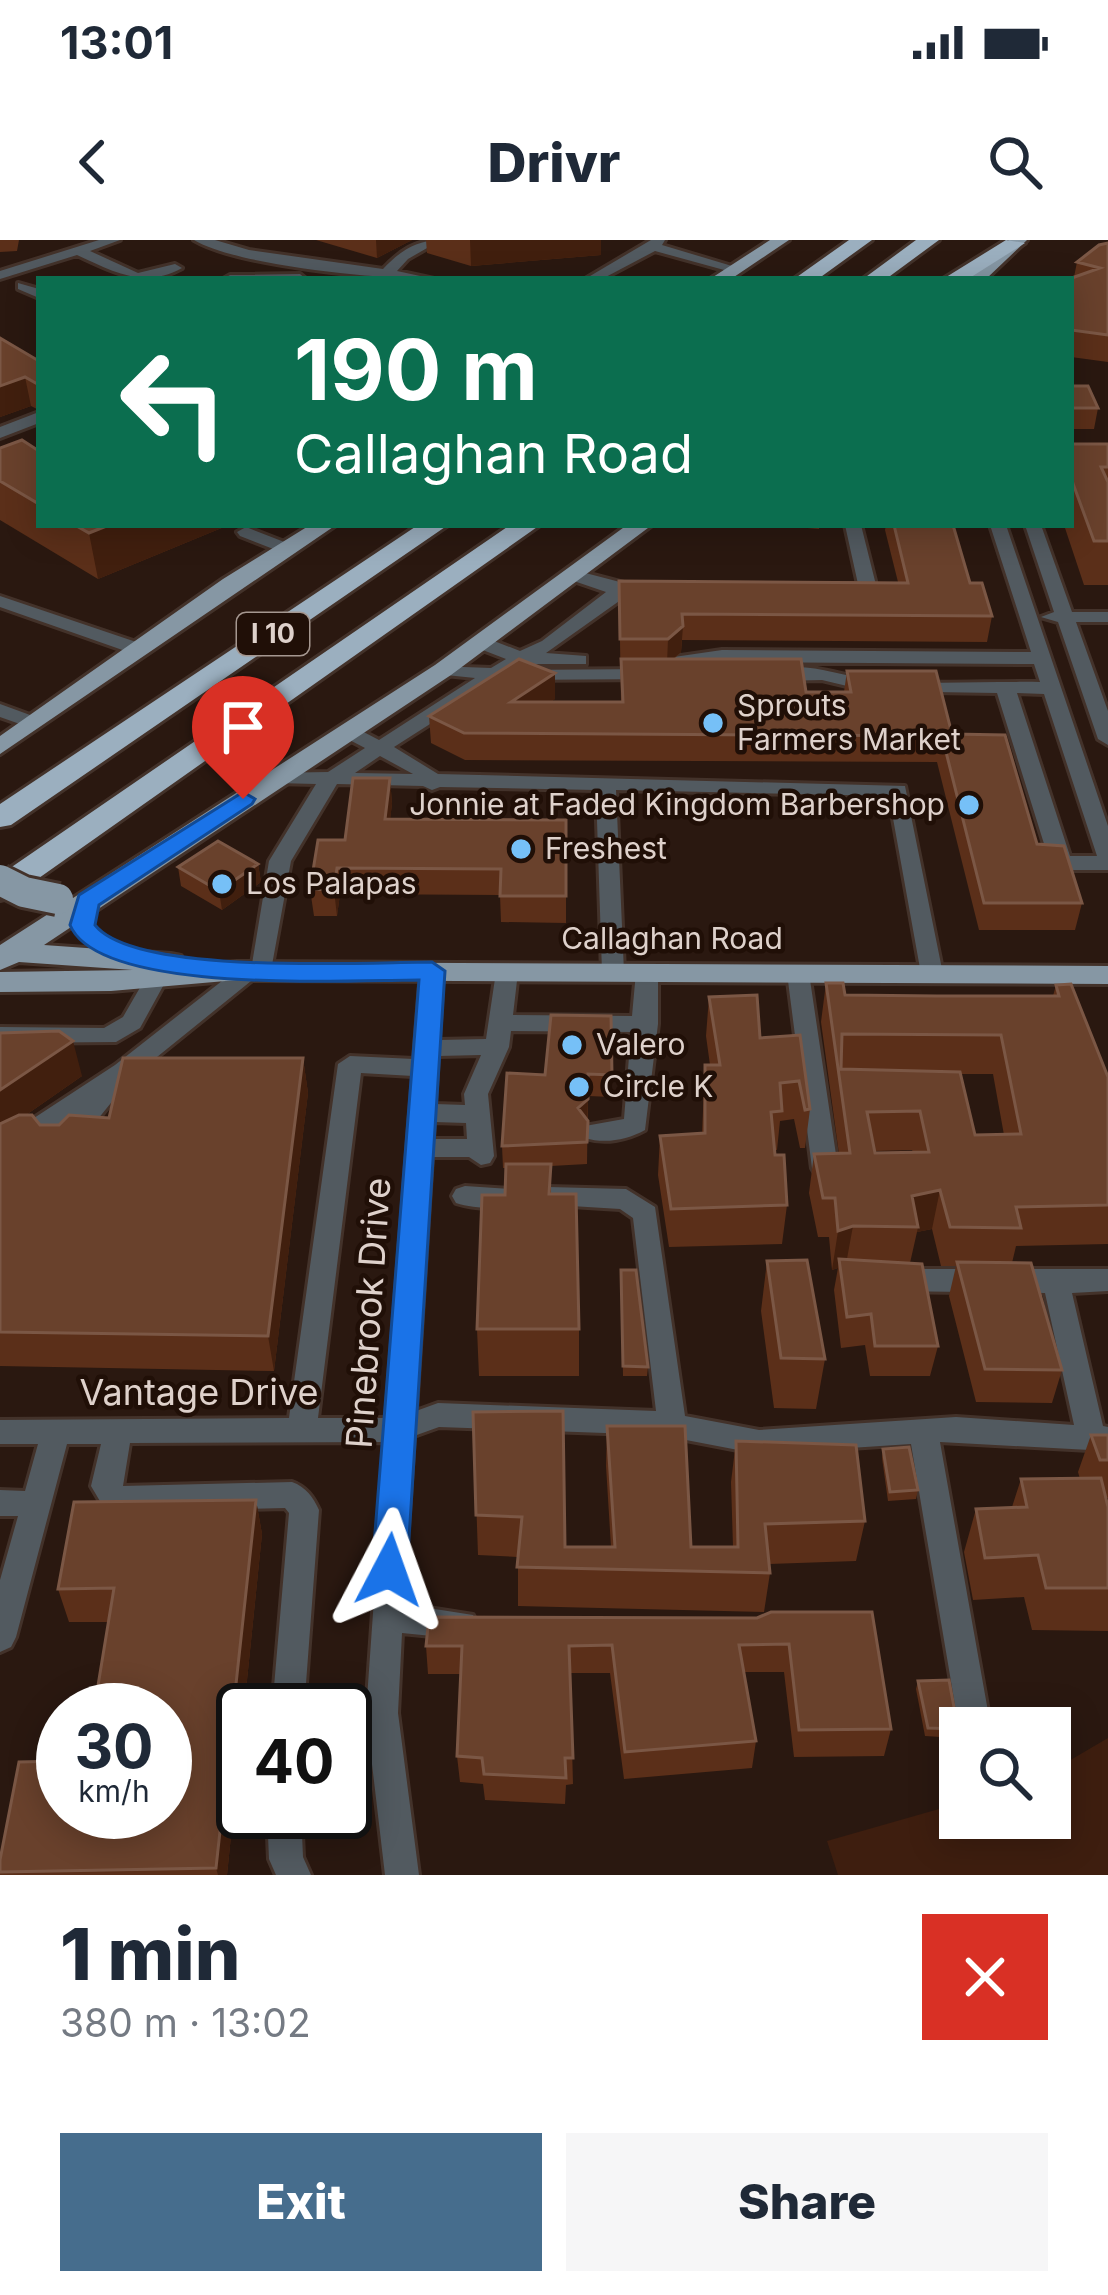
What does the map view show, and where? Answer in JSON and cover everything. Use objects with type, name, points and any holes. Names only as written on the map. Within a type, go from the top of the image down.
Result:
[{"type":"highway","points":[[808,276],[862,240]]},
{"type":"highway","points":[[877,276],[928,240]]},
{"type":"highway","points":[[958,276],[1017,241]]},
{"type":"highway","name":"I 10","points":[[0,818],[431,528]]},
{"type":"highway","name":"I 10","points":[[0,890],[522,529]]},
{"type":"main road","points":[[727,274],[781,240]]},
{"type":"main road","points":[[979,276],[1017,241]]},
{"type":"main road","points":[[0,747],[320,528]]},
{"type":"main road","points":[[4,955],[443,670],[637,528]]},
{"type":"main road","points":[[0,880],[24,892],[58,898],[97,894]]},
{"type":"main road","points":[[97,894],[81,917],[86,935],[128,957]]},
{"type":"main road","name":"Callaghan Road","points":[[4,955],[128,957],[249,971]]},
{"type":"main road","name":"Callaghan Road","points":[[0,982],[249,971],[432,971],[932,974],[1064,985],[1108,975]]},
{"type":"street","points":[[15,270],[113,240]]},
{"type":"street","points":[[201,240],[247,254],[402,276]]},
{"type":"street","points":[[386,274],[396,254],[434,240]]},
{"type":"street","points":[[597,276],[656,244],[727,274]]},
{"type":"street","points":[[78,251],[133,276]]},
{"type":"street","points":[[0,262],[34,282],[23,286],[36,292]]},
{"type":"street","points":[[145,276],[175,268]]},
{"type":"street","points":[[0,433],[36,417]]},
{"type":"street","points":[[824,589],[868,589],[854,528]]},
{"type":"street","points":[[999,528],[1108,860],[1061,863],[1005,688]]},
{"type":"street","points":[[1034,528],[1108,739]]},
{"type":"street","points":[[247,532],[286,549]]},
{"type":"street","points":[[59,1150],[124,1072],[249,971],[280,861],[329,779],[635,587],[605,586],[574,575]]},
{"type":"street","points":[[0,601],[138,649]]},
{"type":"street","points":[[1028,617],[1108,617]]},
{"type":"street","points":[[482,643],[520,658],[681,663],[722,656],[1042,658]]},
{"type":"street","points":[[443,670],[822,674],[868,685],[1052,688]]},
{"type":"street","points":[[0,710],[34,723]]},
{"type":"street","points":[[347,731],[427,772],[432,784]]},
{"type":"street","points":[[1074,755],[1108,755]]},
{"type":"street","points":[[276,777],[432,784],[898,790],[932,974]]},
{"type":"street","points":[[606,786],[613,972]]},
{"type":"street","name":"Pinebrook Drive","points":[[401,1875],[382,1713],[432,971]]},
{"type":"street","points":[[483,1136],[476,1094],[499,1035],[507,972]]},
{"type":"street","points":[[594,1132],[625,1130],[636,1124],[647,972]]},
{"type":"street","points":[[799,973],[825,1168]]},
{"type":"street","points":[[0,1035],[108,1036],[132,1022],[157,977]]},
{"type":"street","points":[[302,1431],[350,1064],[426,1058],[499,1035],[646,1024]]},
{"type":"street","points":[[2,1151],[88,1090],[124,1072]]},
{"type":"street","points":[[422,1113],[483,1136]]},
{"type":"street","points":[[419,1148],[483,1136]]},
{"type":"street","points":[[465,1196],[626,1198],[646,1214],[672,1425]]},
{"type":"street","points":[[869,1280],[1108,1280]]},
{"type":"street","points":[[1056,1282],[1099,1439]]},
{"type":"street","name":"Vantage Drive","points":[[0,1432],[398,1430],[438,1415],[672,1425],[758,1442],[923,1430],[1099,1439]]},
{"type":"street","points":[[923,1430],[971,1707]]},
{"type":"street","points":[[0,1636],[56,1432]]},
{"type":"street","points":[[118,1432],[106,1486],[115,1498],[292,1495],[304,1510],[290,1683]]},
{"type":"street","points":[[0,1503],[36,1504]]},
{"type":"street","points":[[387,1617],[487,1625]]},
{"type":"street","points":[[285,1839],[286,1859],[294,1875]]},
{"type":"shaded area","points":[[1108,1738],[1108,1875],[838,1875],[827,1841],[939,1809],[939,1839],[1071,1839],[1071,1760]]},
{"type":"building","points":[[1108,243],[1108,335],[1074,330],[1074,277],[1100,268],[1077,262]]},
{"type":"building","points":[[0,338],[36,359],[36,383],[25,377],[0,386]]},
{"type":"building","points":[[1074,386],[1088,386],[1098,408],[1074,408]]},
{"type":"building","points":[[22,440],[36,449],[36,502],[0,481],[0,448]]},
{"type":"building","points":[[1074,444],[1108,444],[1108,467],[1101,467],[1108,482],[1108,541],[1094,541],[1074,486]]},
{"type":"building","points":[[895,528],[954,528],[970,583],[982,583],[992,616],[682,614],[683,626],[668,639],[620,639],[619,581],[908,583]]},
{"type":"building","points":[[519,659],[555,673],[511,702],[623,702],[621,659],[801,659],[806,692],[851,692],[847,671],[936,671],[952,734],[1005,735],[1037,844],[1064,846],[1082,903],[984,903],[942,736],[464,733],[429,716]]},
{"type":"building","points":[[353,778],[390,778],[385,819],[566,820],[566,896],[500,896],[501,869],[337,868],[334,890],[310,889],[318,840],[345,840]]},
{"type":"building","points":[[218,841],[258,864],[219,891],[178,867]]},
{"type":"building","points":[[826,983],[843,983],[845,995],[937,996],[1059,996],[1056,985],[1071,984],[1108,1077],[1108,1205],[1016,1207],[1021,1228],[950,1227],[940,1190],[912,1196],[918,1227],[853,1226],[838,1231],[835,1198],[823,1198],[814,1154],[850,1153]],"holes":[[[842,1034],[1001,1035],[1021,1134],[975,1135],[960,1072],[841,1069]],[[920,1111],[929,1152],[875,1153],[867,1112]]]},
{"type":"building","points":[[757,995],[760,1038],[800,1035],[810,1109],[805,1110],[799,1081],[780,1083],[782,1111],[771,1112],[775,1155],[784,1155],[787,1205],[671,1209],[660,1136],[705,1133],[705,1065],[720,1065],[709,997]]},
{"type":"building","points":[[551,1015],[611,1016],[612,1075],[588,1074],[588,1099],[578,1108],[588,1121],[587,1142],[502,1146],[507,1073],[545,1075]]},
{"type":"building","points":[[59,1031],[73,1041],[0,1090],[0,1033]]},
{"type":"building","points":[[123,1058],[303,1058],[268,1336],[0,1332],[0,1124],[19,1115],[32,1115],[40,1125],[59,1125],[69,1115],[109,1118]]},
{"type":"building","points":[[506,1164],[551,1164],[549,1194],[576,1194],[579,1329],[477,1329],[482,1195],[505,1195]]},
{"type":"building","points":[[839,1259],[922,1264],[938,1346],[875,1346],[871,1314],[847,1317]]},
{"type":"building","points":[[807,1260],[825,1359],[781,1358],[767,1261]]},
{"type":"building","points":[[957,1262],[1031,1263],[1062,1370],[985,1369]]},
{"type":"building","points":[[621,1270],[636,1270],[648,1367],[623,1366]]},
{"type":"building","points":[[563,1411],[565,1547],[615,1547],[607,1426],[685,1426],[691,1547],[738,1547],[736,1441],[856,1445],[865,1521],[765,1524],[770,1573],[517,1567],[522,1517],[476,1515],[473,1412]]},
{"type":"building","points":[[1091,1435],[1108,1435],[1108,1460],[1100,1460]]},
{"type":"building","points":[[909,1447],[918,1490],[890,1492],[883,1449]]},
{"type":"building","points":[[1101,1478],[1108,1507],[1108,1588],[1046,1588],[1038,1555],[985,1558],[976,1509],[1027,1507],[1021,1479]]},
{"type":"building","points":[[256,1500],[236,1683],[216,1683],[216,1868],[0,1872],[19,1762],[36,1762],[36,1839],[192,1839],[192,1683],[98,1683],[114,1588],[58,1589],[74,1502]]},
{"type":"building","points":[[771,1612],[872,1612],[891,1729],[799,1730],[789,1644],[739,1645],[756,1741],[625,1752],[612,1645],[569,1646],[573,1758],[565,1758],[566,1778],[484,1774],[482,1758],[457,1756],[462,1646],[426,1646],[429,1617],[757,1618]]},
{"type":"building","points":[[949,1680],[954,1707],[939,1707],[939,1728],[928,1728],[918,1681]]},
{"type":"place","name":"Sprouts Farmers Market","points":[[713,723]]},
{"type":"place","name":"Jonnie at Faded Kingdom Barbershop","points":[[969,805]]},
{"type":"place","name":"Freshest","points":[[521,849]]},
{"type":"place","name":"Los Palapas","points":[[222,884]]},
{"type":"place","name":"Valero","points":[[572,1045]]},
{"type":"place","name":"Circle K","points":[[579,1087]]},
{"type":"route","points":[[243,799],[88,901],[82,925],[86,935],[107,948],[128,957],[164,962],[237,971],[432,971],[389,1570]]}]
